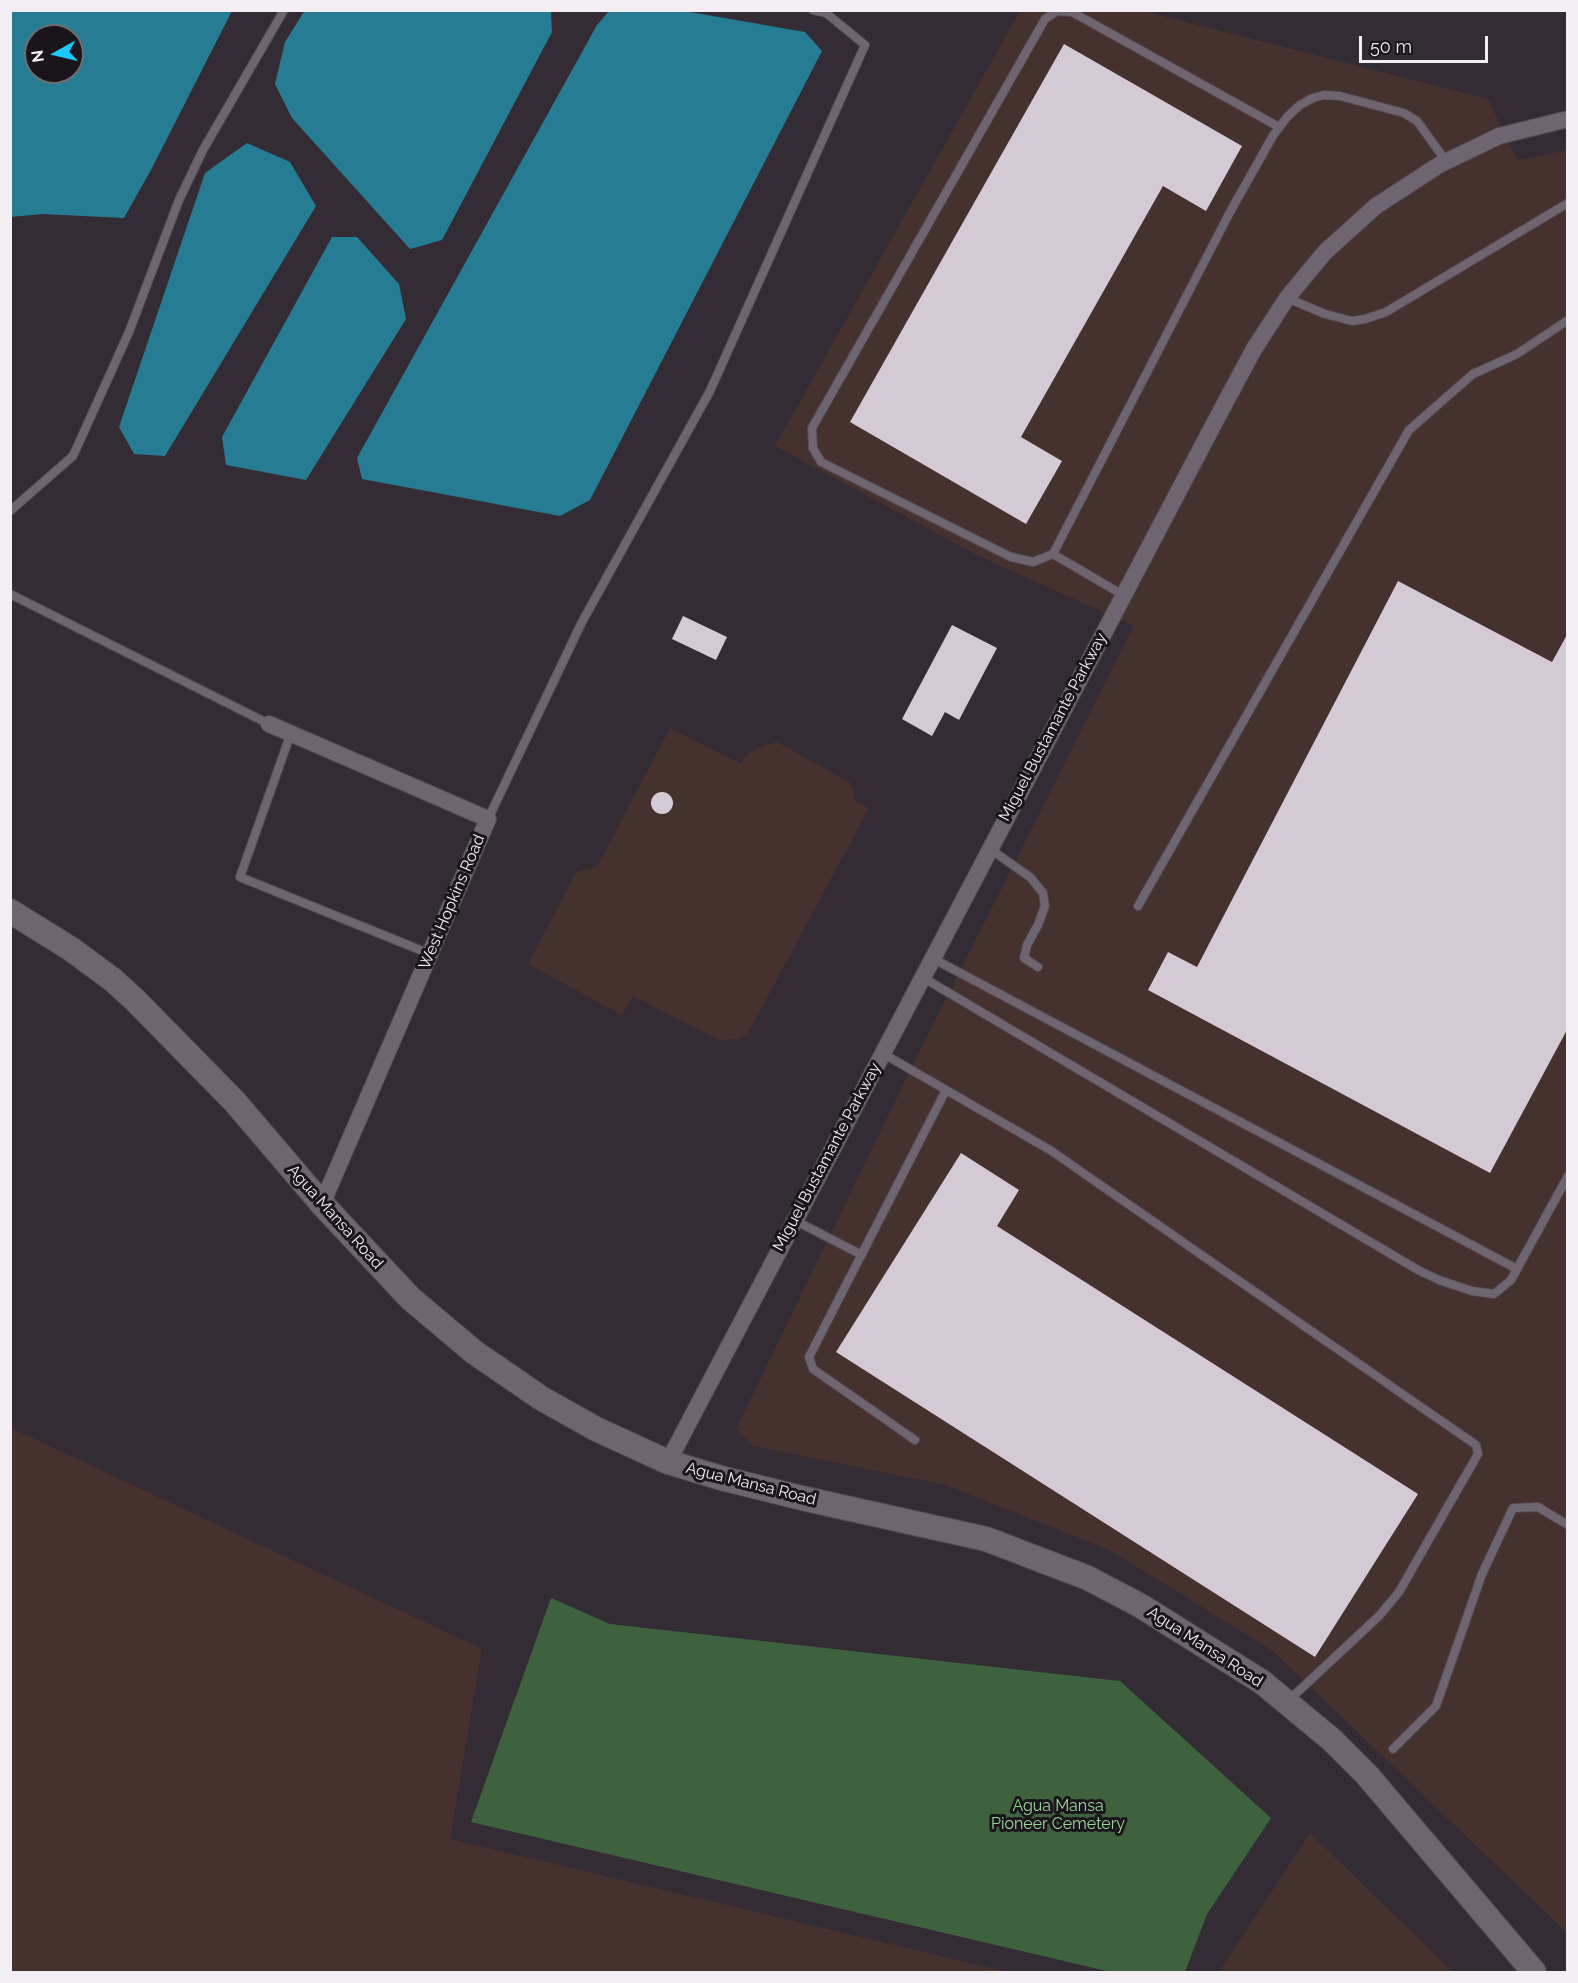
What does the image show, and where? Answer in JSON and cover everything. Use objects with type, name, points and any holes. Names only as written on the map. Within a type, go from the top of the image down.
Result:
[{"type":"main road","name":"Agua Mansa Road","points":[[10,911],[71,949],[120,987],[171,1035],[235,1102],[322,1204],[410,1298],[474,1352],[541,1398],[586,1424],[668,1462],[806,1499],[987,1539],[1088,1578],[1141,1606],[1262,1683],[1332,1740],[1367,1775],[1534,1972]]},
{"type":"street","name":"Miguel Bustamante Parkway","points":[[668,1462],[1123,595],[1254,350],[1287,298],[1325,252],[1376,206],[1446,161],[1499,136],[1568,119]]},
{"type":"street","name":"West Hopkins Road","points":[[269,724],[488,819],[322,1204]]},
{"type":"lane","points":[[10,511],[73,456],[129,332],[179,200],[203,150],[284,10]]},
{"type":"lane","points":[[488,819],[582,622],[710,391],[865,45],[826,13],[813,10]]},
{"type":"lane","points":[[1279,127],[1072,12],[1057,11],[1045,19],[812,428],[813,448],[821,462],[1011,558],[1033,562],[1053,554],[1230,212],[1279,127],[1300,105],[1312,98],[1324,95],[1340,96],[1404,113],[1418,121],[1446,161]]},
{"type":"lane","points":[[1287,298],[1325,314],[1352,321],[1386,312],[1568,203]]},
{"type":"lane","points":[[1138,906],[1409,430],[1473,374],[1517,354],[1568,320]]},
{"type":"lane","points":[[1053,554],[1123,595]]},
{"type":"lane","points":[[10,594],[269,724]]},
{"type":"lane","points":[[291,734],[240,877],[430,954]]},
{"type":"lane","points":[[990,848],[1030,877],[1043,893],[1045,906],[1024,958],[1038,967]]},
{"type":"lane","points":[[932,958],[1517,1269]]},
{"type":"lane","points":[[922,977],[1439,1281],[1494,1294],[1511,1280],[1568,1176]]},
{"type":"lane","points":[[882,1053],[1050,1150],[1476,1445],[1478,1454],[1399,1592],[1379,1616],[1287,1703]]},
{"type":"lane","points":[[915,1440],[813,1369],[809,1358],[946,1090]]},
{"type":"lane","points":[[794,1220],[862,1255]]},
{"type":"lane","points":[[1393,1749],[1436,1706],[1482,1574],[1513,1508],[1538,1507],[1568,1525]]},
{"type":"shaded area","points":[[1020,11],[1143,11],[1488,99],[1517,160],[1568,150],[1567,1933],[1273,1651],[1108,1549],[942,1484],[753,1446],[736,1429],[920,1050],[1134,626],[981,557],[775,446]]},
{"type":"shaded area","points":[[670,728],[741,764],[745,757],[757,748],[777,742],[849,782],[855,801],[869,808],[747,1035],[739,1039],[722,1040],[633,996],[622,1015],[528,964],[577,871],[597,867]]},
{"type":"shaded area","points":[[11,1428],[482,1649],[450,1839],[1008,1972],[11,1972]]},
{"type":"shaded area","points":[[1310,1833],[1453,1972],[1219,1972]]},
{"type":"green space","name":"Agua Mansa Pioneer Cemetery","points":[[551,1598],[610,1624],[1120,1681],[1271,1818],[1207,1914],[1185,1972],[1111,1972],[471,1822]]},
{"type":"water","points":[[305,10],[551,11],[552,32],[442,240],[410,249],[292,118],[275,84],[285,42]]},
{"type":"water","points":[[610,10],[684,11],[805,32],[822,51],[590,500],[560,516],[362,479],[357,458],[597,25]]},
{"type":"water","points":[[10,11],[232,11],[124,218],[42,214],[11,217]]},
{"type":"water","points":[[247,143],[290,162],[316,206],[165,456],[134,454],[119,427],[205,173]]},
{"type":"water","points":[[332,237],[357,237],[399,284],[406,319],[306,480],[226,465],[222,437]]},
{"type":"building","points":[[1064,44],[1242,146],[1206,211],[1163,186],[1021,437],[1062,461],[1026,524],[850,422]]},
{"type":"building","points":[[1398,581],[1552,662],[1568,633],[1568,1028],[1490,1173],[1148,990],[1168,952],[1197,967]]},
{"type":"building","points":[[683,616],[727,637],[716,660],[672,639]]},
{"type":"building","points":[[952,625],[997,648],[959,720],[945,712],[932,736],[902,719]]},
{"type":"building","points":[[662,792],[670,795],[673,803],[670,811],[662,814],[654,811],[651,803],[654,795]]},
{"type":"building","points":[[961,1153],[1019,1190],[997,1226],[1418,1494],[1315,1657],[836,1352]]}]
